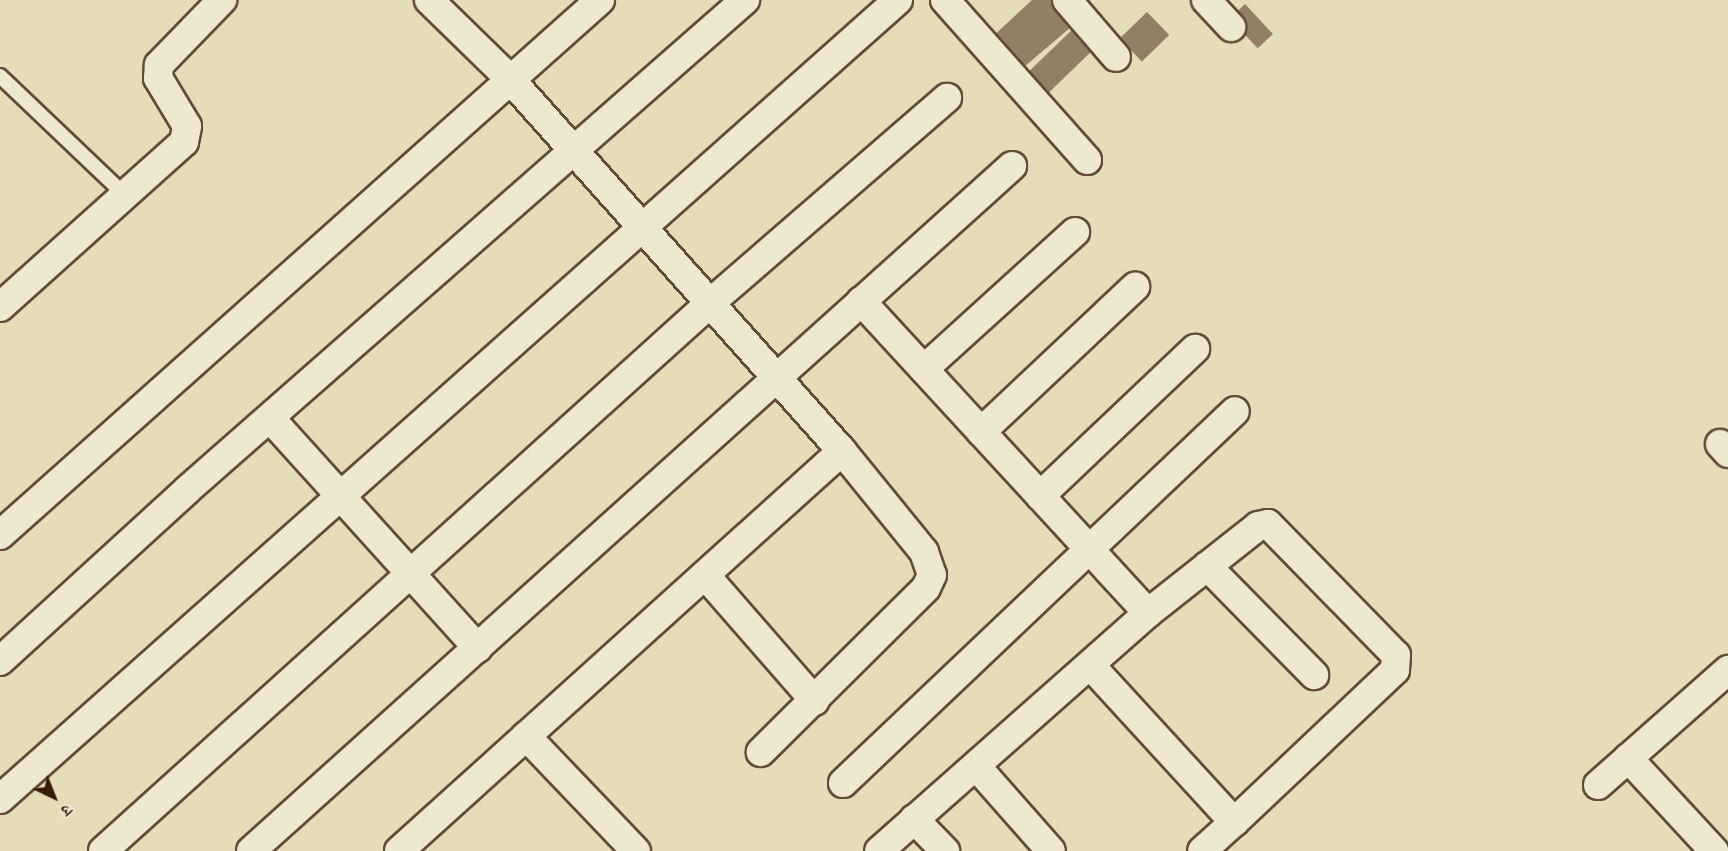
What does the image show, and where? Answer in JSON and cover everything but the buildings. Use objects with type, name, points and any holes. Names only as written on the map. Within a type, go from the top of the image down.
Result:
[{"type":"street","points":[[0,307],[184,142],[187,126],[158,78],[159,65],[222,0]]},
{"type":"street","points":[[429,0],[509,78],[774,378],[842,451],[924,552],[932,575],[926,588],[815,701],[761,752]]},
{"type":"street","points":[[0,535],[509,78],[600,0]]},
{"type":"street","points":[[0,661],[270,418],[574,153],[745,0]]},
{"type":"street","points":[[0,799],[643,230],[898,0]]},
{"type":"street","points":[[945,0],[1087,160]]},
{"type":"street","points":[[1067,0],[1116,57]]},
{"type":"street","points":[[1206,0],[1231,27]]},
{"type":"street","points":[[103,851],[709,304],[947,98]]},
{"type":"street","points":[[251,851],[1012,166]]},
{"type":"street","points":[[924,369],[1075,232]]},
{"type":"street","points":[[981,432],[1135,287]]},
{"type":"street","points":[[861,301],[1148,613]]},
{"type":"street","points":[[1040,496],[1195,349]]},
{"type":"street","points":[[843,783],[1234,411]]},
{"type":"street","points":[[270,418],[410,576],[478,648]]},
{"type":"street","points":[[399,851],[842,451]]},
{"type":"street","points":[[879,851],[1091,666],[1148,613],[1258,526],[1268,524],[1390,646],[1398,660],[1395,670],[1202,851]]},
{"type":"street","points":[[1207,566],[1314,675]]},
{"type":"street","points":[[705,575],[815,701]]},
{"type":"street","points":[[1091,666],[1234,822]]},
{"type":"street","points":[[1598,785],[1628,758],[1722,687]]},
{"type":"street","points":[[526,736],[636,851]]},
{"type":"street","points":[[1628,758],[1714,851]]},
{"type":"street","points":[[976,766],[1051,851]]},
{"type":"street","points":[[914,819],[945,851]]},
{"type":"lane","points":[[0,76],[126,196]]}]
